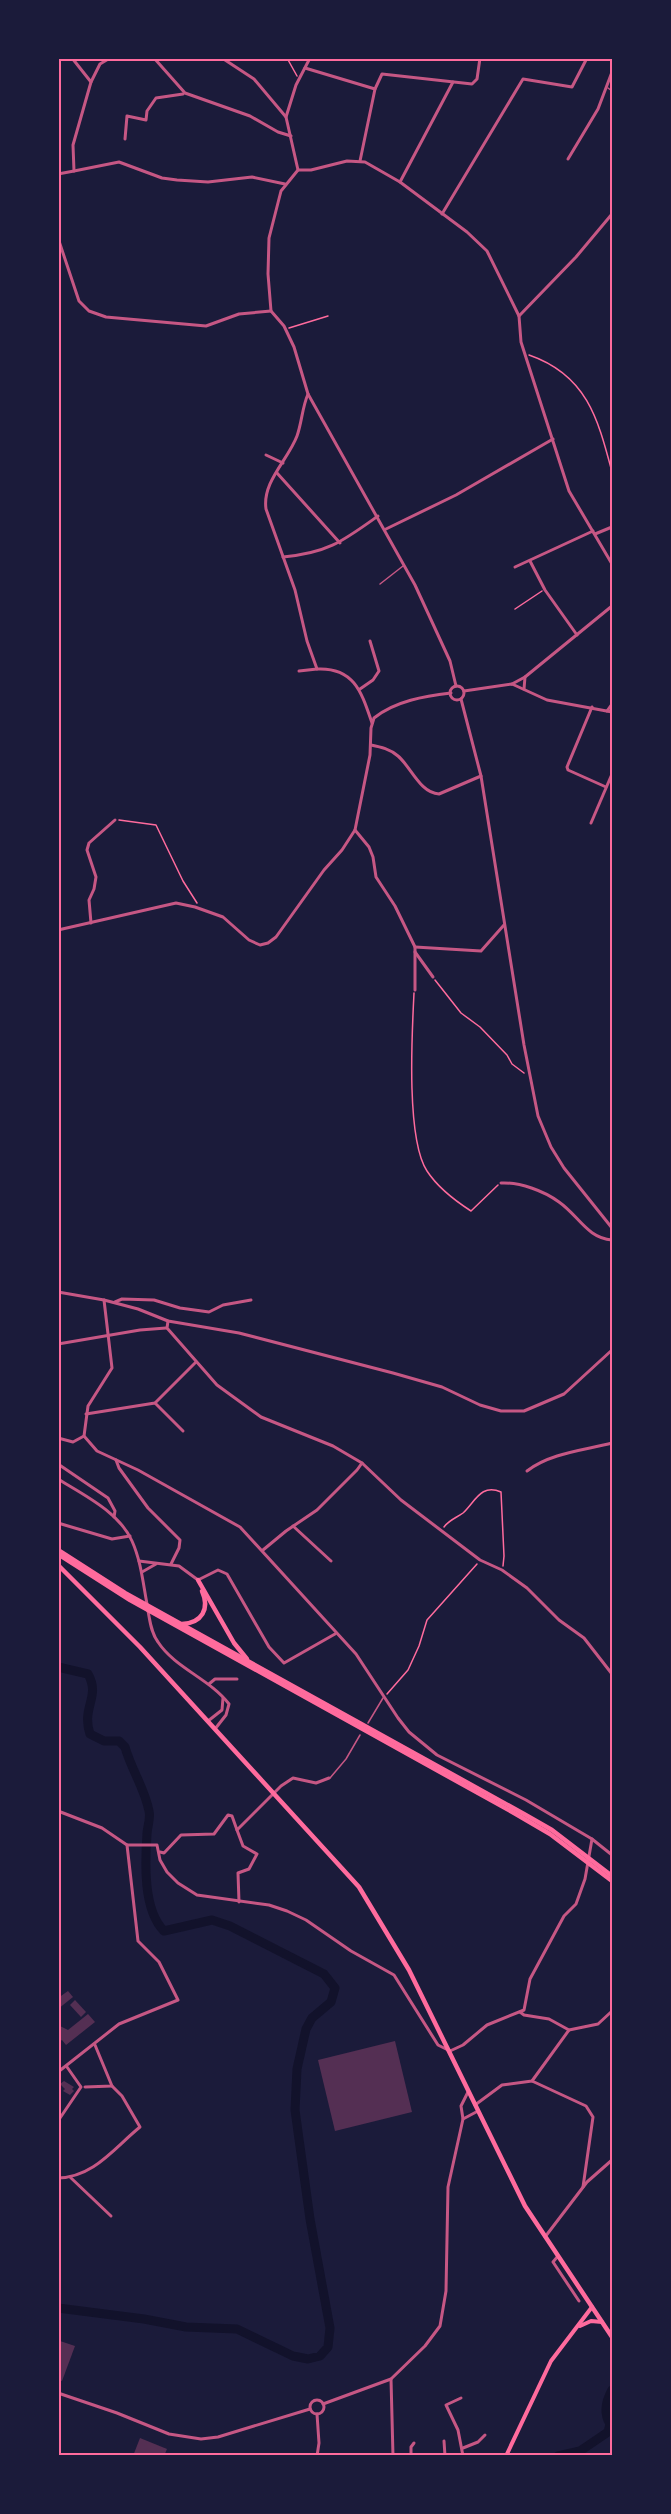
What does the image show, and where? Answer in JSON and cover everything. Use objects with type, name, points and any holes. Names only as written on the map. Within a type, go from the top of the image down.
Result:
[{"type":"main road","points":[[58,1552],[180,1624],[543,1825],[612,1876]]},
{"type":"main road","points":[[58,1552],[130,1600],[550,1834],[612,1881]]},
{"type":"main road","points":[[58,1565],[140,1647],[275,1792],[359,1887],[409,1970],[508,2175],[545,2237],[612,2337]]},
{"type":"main road","points":[[180,1624],[192,1623],[204,1611],[204,1596],[198,1580]]},
{"type":"main road","points":[[198,1580],[234,1643],[250,1663]]},
{"type":"main road","points":[[506,2456],[546,2369],[592,2307]]},
{"type":"main road","points":[[579,2327],[591,2321],[602,2322]]},
{"type":"street","points":[[72,58],[91,82]]},
{"type":"street","points":[[74,171],[73,145],[91,82],[100,64],[110,58]]},
{"type":"street","points":[[154,58],[185,93],[250,116],[278,132],[291,136]]},
{"type":"street","points":[[222,58],[254,79],[286,117],[298,170]]},
{"type":"street","points":[[286,117],[299,79],[310,58]]},
{"type":"street","points":[[360,161],[375,89],[382,74],[472,84],[477,79],[480,58]]},
{"type":"street","points":[[442,214],[524,79],[572,87],[587,58]]},
{"type":"street","points":[[305,68],[375,89]]},
{"type":"street","points":[[568,159],[598,109],[612,72]]},
{"type":"street","points":[[400,183],[453,82]]},
{"type":"street","points":[[125,139],[127,116],[146,120],[147,111],[156,98],[185,93]]},
{"type":"street","points":[[612,564],[569,491],[521,342],[519,316],[487,251],[467,232],[369,163],[347,161],[311,170],[298,170],[285,184],[278,202],[267,250],[271,311],[285,329],[299,359],[308,394],[405,565],[446,652],[456,686],[464,691],[512,684],[525,677],[612,606]]},
{"type":"street","points":[[58,174],[119,162],[162,178],[177,180],[208,182],[252,177],[285,184]]},
{"type":"street","points":[[519,316],[576,257],[612,214]]},
{"type":"street","points":[[58,238],[79,301],[89,311],[106,317],[206,326],[239,314],[271,311]]},
{"type":"street","points":[[308,394],[297,437],[268,487],[265,501],[317,669]]},
{"type":"street","points":[[386,529],[456,495],[553,439]]},
{"type":"street","points":[[266,455],[283,463]]},
{"type":"street","points":[[277,473],[340,543]]},
{"type":"street","points":[[284,557],[321,551],[340,543],[378,516]]},
{"type":"street","points":[[516,567],[612,527]]},
{"type":"street","points":[[530,561],[544,590],[577,635]]},
{"type":"street","points":[[360,689],[373,680],[379,671],[370,641]]},
{"type":"street","points":[[58,930],[176,903],[201,908],[223,917],[249,940],[260,945],[276,937],[355,830],[371,745],[372,723],[360,689],[335,671],[317,669],[298,671]]},
{"type":"street","points":[[524,689],[525,677]]},
{"type":"street","points":[[512,684],[547,700],[610,711],[612,704]]},
{"type":"street","points":[[372,723],[378,715],[401,704],[451,693],[456,686]]},
{"type":"street","points":[[464,691],[461,699],[481,776],[504,925],[538,1116],[551,1147],[564,1168],[612,1228]]},
{"type":"street","points":[[451,693],[454,699],[461,699]]},
{"type":"street","points":[[592,707],[567,767],[568,770],[606,787]]},
{"type":"street","points":[[371,745],[396,754],[433,794],[439,794],[481,776]]},
{"type":"street","points":[[591,823],[612,774]]},
{"type":"street","points":[[91,923],[89,900],[96,877],[87,850],[89,843],[116,820]]},
{"type":"street","points":[[355,830],[369,847],[376,877],[395,906],[415,947],[415,990]]},
{"type":"street","points":[[415,947],[481,951],[504,925]]},
{"type":"street","points":[[416,952],[433,977]]},
{"type":"street","points":[[501,1183],[524,1186],[559,1202],[591,1233],[612,1240]]},
{"type":"street","points":[[58,1292],[104,1299],[168,1321],[239,1334],[393,1373],[442,1387],[480,1405],[501,1411],[524,1411],[564,1394],[612,1350]]},
{"type":"street","points":[[104,1299],[112,1368],[88,1406],[84,1436],[97,1451],[147,1474],[240,1527],[306,1597],[335,1634],[356,1654],[409,1732],[445,1760],[526,1800],[612,1855]]},
{"type":"street","points":[[115,1302],[122,1299],[154,1300],[180,1308],[209,1311],[223,1305],[250,1300]]},
{"type":"street","points":[[168,1321],[167,1328],[217,1385],[261,1417],[333,1446],[362,1463],[401,1500],[480,1560],[502,1570],[527,1588],[559,1620],[584,1638],[612,1674]]},
{"type":"street","points":[[58,1344],[167,1328]]},
{"type":"street","points":[[87,1414],[154,1403],[196,1362]]},
{"type":"street","points":[[154,1403],[183,1431]]},
{"type":"street","points":[[58,1438],[73,1442],[84,1436]]},
{"type":"street","points":[[527,1471],[536,1464],[552,1458],[612,1443]]},
{"type":"street","points":[[116,1460],[119,1468],[148,1508],[180,1540],[179,1548],[171,1564]]},
{"type":"street","points":[[263,1550],[317,1510],[362,1463]]},
{"type":"street","points":[[58,1464],[108,1498],[115,1511],[114,1517]]},
{"type":"street","points":[[58,1479],[114,1517],[130,1536],[142,1572],[151,1627],[156,1641],[166,1653],[209,1684],[229,1704],[229,1710],[215,1729]]},
{"type":"street","points":[[58,1523],[112,1539],[130,1536]]},
{"type":"street","points":[[293,1526],[331,1561]]},
{"type":"street","points":[[139,1561],[171,1564],[186,1570],[198,1580],[218,1570],[227,1574],[269,1647],[284,1663],[335,1634]]},
{"type":"street","points":[[142,1572],[158,1563]]},
{"type":"street","points":[[209,1684],[215,1679],[237,1679]]},
{"type":"street","points":[[208,1721],[222,1710],[223,1697]]},
{"type":"street","points":[[237,1830],[275,1792],[293,1778],[316,1783],[329,1778]]},
{"type":"street","points":[[58,1810],[102,1828],[127,1845],[153,1843],[157,1845],[160,1860],[178,1883],[197,1895],[269,1905],[306,1920],[351,1952],[394,1975],[438,2045],[450,2051],[463,2045],[487,2025],[524,2010],[530,1979],[564,1916],[576,1904],[585,1879],[591,1841]]},
{"type":"street","points":[[160,1852],[164,1852],[181,1835],[214,1834],[228,1815],[232,1816],[243,1846],[256,1854],[249,1869],[238,1873],[239,1902]]},
{"type":"street","points":[[58,2072],[119,2024],[178,2000],[159,1962],[138,1941],[127,1845]]},
{"type":"street","points":[[520,2012],[524,2015],[559,2023],[569,2030]]},
{"type":"street","points":[[532,2081],[569,2030],[598,2024],[611,2012]]},
{"type":"street","points":[[58,2178],[70,2177],[100,2163],[140,2127],[122,2096],[112,2086],[95,2045]]},
{"type":"street","points":[[67,2067],[83,2087]]},
{"type":"street","points":[[475,2105],[502,2085],[532,2081],[586,2106],[593,2117],[583,2187]]},
{"type":"street","points":[[83,2087],[112,2086]]},
{"type":"street","points":[[58,2121],[83,2087]]},
{"type":"street","points":[[310,2409],[310,2405],[315,2400],[323,2404],[391,2379],[425,2346],[440,2326],[446,2291],[448,2187],[463,2119],[461,2106],[468,2092]]},
{"type":"street","points":[[463,2119],[478,2111]]},
{"type":"street","points":[[545,2237],[583,2187],[612,2160]]},
{"type":"street","points":[[70,2177],[111,2216]]},
{"type":"street","points":[[558,2256],[553,2262],[579,2301]]},
{"type":"street","points":[[391,2379],[393,2456]]},
{"type":"street","points":[[58,2393],[169,2434],[201,2439],[218,2437],[310,2409]]},
{"type":"street","points":[[461,2398],[446,2405],[458,2430],[463,2456]]},
{"type":"street","points":[[317,2414],[323,2409],[323,2404]]},
{"type":"street","points":[[310,2409],[317,2414]]},
{"type":"street","points":[[317,2414],[319,2443],[317,2456]]},
{"type":"street","points":[[463,2448],[478,2442],[485,2435]]},
{"type":"street","points":[[444,2441],[445,2456]]},
{"type":"street","points":[[411,2456],[411,2447],[414,2443]]},
{"type":"lane","points":[[607,88],[612,91]]},
{"type":"lane","points":[[380,584],[405,565]]},
{"type":"lane","points":[[368,1723],[384,1696]]},
{"type":"lane","points":[[329,1778],[346,1759],[360,1735]]},
{"type":"path","points":[[287,58],[299,79]]},
{"type":"path","points":[[285,329],[328,316]]},
{"type":"path","points":[[525,354],[561,370],[585,395],[599,424],[612,472]]},
{"type":"path","points":[[515,609],[544,590]]},
{"type":"path","points":[[116,820],[156,825],[183,881],[201,908]]},
{"type":"path","points":[[433,977],[461,1013],[494,1041],[512,1064],[531,1077]]},
{"type":"path","points":[[415,990],[411,1063],[420,1156],[427,1170],[444,1191],[471,1211],[501,1183]]},
{"type":"path","points":[[441,1530],[449,1521],[456,1519],[466,1510],[476,1496],[483,1491],[495,1489],[501,1492],[504,1556],[502,1570]]},
{"type":"path","points":[[384,1696],[408,1670],[427,1620],[480,1560]]},
{"type":"building","points":[[68,1991],[73,1997],[58,2009],[58,1998]]},
{"type":"building","points":[[75,2000],[86,2012],[81,2017],[70,2005]]},
{"type":"building","points":[[88,2014],[95,2022],[66,2045],[62,2040],[60,2041],[58,2025],[68,2030]]},
{"type":"building","points":[[395,2041],[412,2112],[335,2131],[318,2060]]},
{"type":"building","points":[[64,2081],[74,2087],[70,2095],[63,2091],[65,2089],[60,2084]]},
{"type":"building","points":[[60,2341],[75,2346],[62,2381],[58,2380]]},
{"type":"building","points":[[140,2438],[167,2449],[164,2456],[133,2456]]},
{"type":"waterway","points":[[58,1667],[88,1674],[93,1689],[88,1716],[90,1734],[104,1741],[119,1741],[125,1747],[147,1803],[149,1814],[147,1886],[152,1911],[164,1931],[212,1920],[230,1926],[324,1974],[335,1988],[331,2002],[312,2018],[306,2029],[297,2069],[295,2110],[310,2219],[330,2328],[328,2347],[320,2356],[308,2359],[293,2356],[237,2329],[186,2327],[58,2308]]},
{"type":"waterway","points":[[558,2456],[580,2451],[608,2432],[610,2424],[606,2407],[612,2390]]}]
